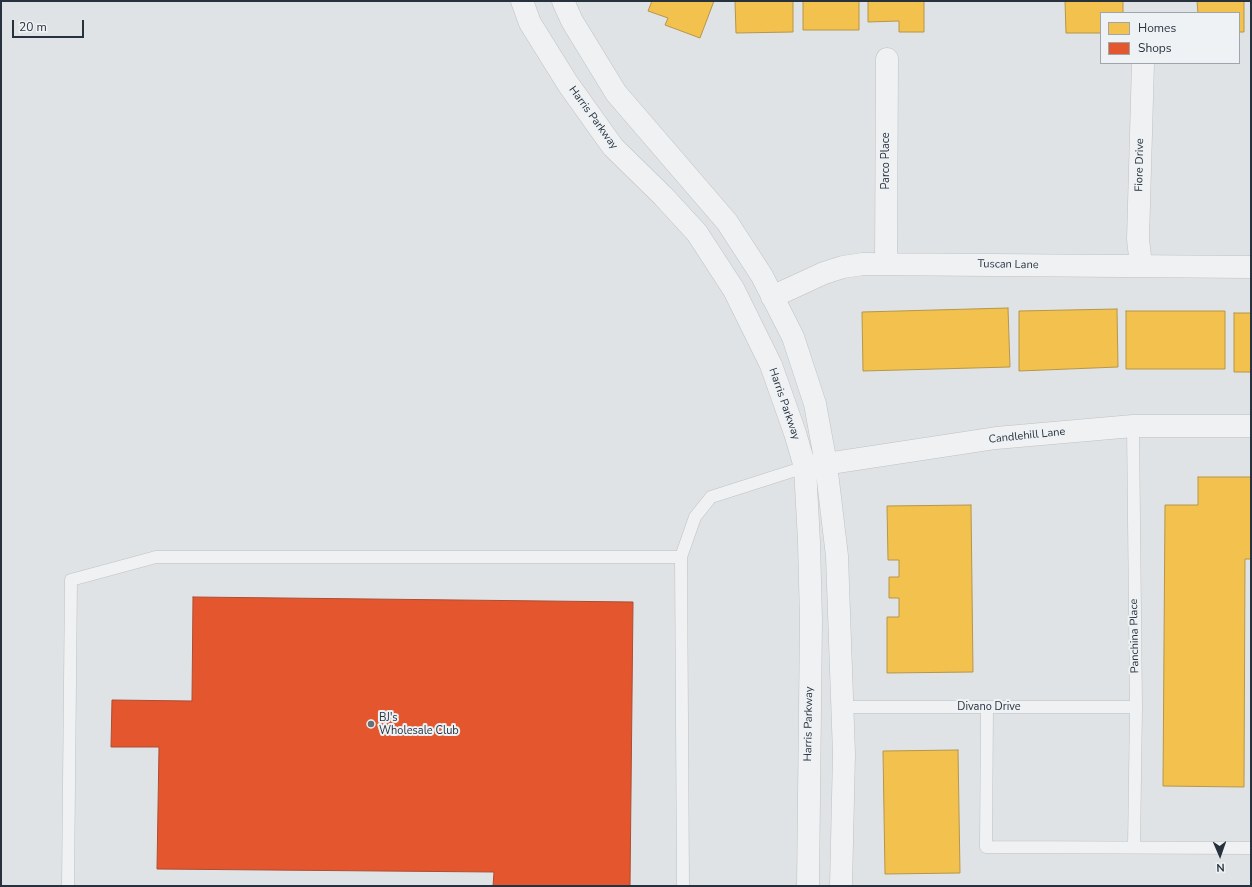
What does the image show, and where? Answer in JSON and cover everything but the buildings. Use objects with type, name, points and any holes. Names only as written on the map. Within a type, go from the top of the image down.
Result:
[{"type":"street","name":"Harris Parkway","points":[[522,1],[530,23],[568,84],[613,147],[697,232],[734,290],[771,365],[795,433],[805,468],[809,542],[810,620],[808,886]]},
{"type":"street","points":[[563,1],[572,21],[616,93],[727,222],[762,276],[795,345],[814,404],[826,464],[837,556],[844,754],[841,886]]},
{"type":"street","name":"Parco Place","points":[[886,59],[886,264]]},
{"type":"street","name":"Fiore Drive","points":[[1141,266],[1138,239],[1143,64]]},
{"type":"street","name":"Tuscan Lane","points":[[772,297],[824,273],[843,267],[863,264],[1251,267]]},
{"type":"street","name":"Candlehill Lane","points":[[805,468],[996,438],[1133,426],[1251,426]]},
{"type":"lane","name":"Panchina Place","points":[[1133,426],[1136,707],[1134,847]]},
{"type":"lane","points":[[683,886],[681,558],[695,517],[711,497],[805,468]]},
{"type":"lane","points":[[68,886],[71,580],[156,557],[681,558]]},
{"type":"lane","name":"Divano Drive","points":[[842,707],[1136,707]]},
{"type":"lane","points":[[987,707],[986,847],[1251,848]]},
{"type":"place","name":"BJ's Wholesale Club","points":[[371,724]]}]
